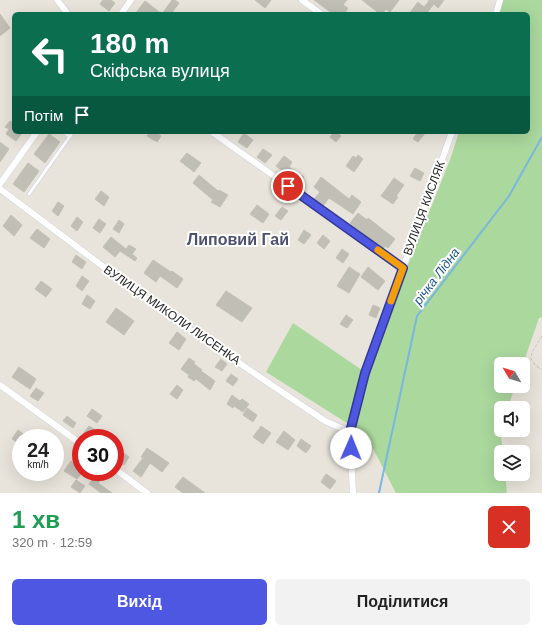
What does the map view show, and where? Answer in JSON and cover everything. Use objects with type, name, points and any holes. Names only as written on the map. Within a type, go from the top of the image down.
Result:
[{"type":"street","points":[[57,0],[66,12]]},
{"type":"street","points":[[122,12],[131,0]]},
{"type":"street","points":[[302,0],[318,12]]},
{"type":"street","points":[[497,12],[500,0]]},
{"type":"street","points":[[0,184],[36,134]]},
{"type":"street","points":[[215,134],[403,268]]},
{"type":"street","name":"ВУЛИЦЯ КИСЛЯК","points":[[353,493],[350,432],[365,373],[451,134]]},
{"type":"street","name":"ВУЛИЦЯ МИКОЛИ ЛИСЕНКА","points":[[0,189],[165,313],[325,421],[350,432]]},
{"type":"street","points":[[0,385],[72,437]]},
{"type":"street","points":[[124,476],[147,493]]},
{"type":"lane","points":[[66,134],[70,137]]},
{"type":"lane","points":[[29,194],[72,134]]},
{"type":"path","points":[[530,36],[542,40]]},
{"type":"path","points":[[542,336],[532,352],[531,359],[536,366],[542,369]]},
{"type":"green space","points":[[502,0],[542,0],[542,317],[539,318],[525,357],[494,357],[494,393],[513,393],[510,401],[494,401],[494,437],[501,437],[502,445],[494,445],[494,481],[506,481],[507,493],[396,493],[366,435],[266,372],[293,323],[365,372],[450,160],[458,134],[530,134],[530,12],[499,12]]},
{"type":"building","points":[[103,0],[111,0],[115,3],[109,11],[100,4]]},
{"type":"building","points":[[172,0],[179,3],[172,12],[163,12]]},
{"type":"building","points":[[255,0],[271,0],[265,8]]},
{"type":"building","points":[[314,0],[347,0],[343,5],[348,8],[345,12],[330,12]]},
{"type":"building","points":[[362,0],[399,0],[390,12],[386,9],[384,12],[377,12]]},
{"type":"building","points":[[428,0],[444,0],[438,8],[434,4],[428,12],[410,12],[418,2],[424,7],[429,1]]},
{"type":"building","points":[[145,1],[159,12],[137,12]]},
{"type":"building","points":[[0,14],[10,28],[0,36]]},
{"type":"building","points":[[10,121],[12,122],[12,134],[21,134],[16,141],[6,134],[9,129],[5,127]]},
{"type":"building","points":[[49,134],[60,142],[45,163],[34,154]]},
{"type":"building","points":[[148,134],[158,134],[161,136],[157,142],[147,136]]},
{"type":"building","points":[[243,134],[253,140],[247,148],[238,142]]},
{"type":"building","points":[[332,134],[338,134],[341,136],[336,142],[330,137]]},
{"type":"building","points":[[417,134],[424,134],[418,142],[413,139]]},
{"type":"building","points":[[0,142],[9,149],[0,162]]},
{"type":"building","points":[[263,149],[272,155],[265,163],[257,157]]},
{"type":"building","points":[[187,153],[201,163],[194,172],[180,161]]},
{"type":"building","points":[[358,155],[363,159],[354,172],[346,166],[353,156],[356,158]]},
{"type":"building","points":[[284,156],[292,162],[289,167],[304,177],[298,186],[291,181],[292,178],[276,166]]},
{"type":"building","points":[[28,163],[39,171],[24,192],[13,184]]},
{"type":"building","points":[[415,168],[424,173],[420,181],[410,176]]},
{"type":"building","points":[[199,175],[218,191],[219,190],[228,195],[220,207],[211,202],[213,200],[193,183]]},
{"type":"building","points":[[321,177],[349,199],[352,195],[361,202],[353,214],[329,198],[323,206],[314,199],[320,192],[314,187]]},
{"type":"building","points":[[394,178],[404,185],[396,196],[398,197],[393,204],[381,196]]},
{"type":"building","points":[[101,191],[109,197],[104,206],[95,199]]},
{"type":"building","points":[[58,202],[64,206],[58,216],[52,211]]},
{"type":"building","points":[[257,205],[269,214],[263,223],[250,214]]},
{"type":"building","points":[[282,207],[288,211],[281,220],[275,216]]},
{"type":"building","points":[[358,213],[367,220],[368,218],[395,239],[388,248],[385,246],[383,249],[350,223]]},
{"type":"building","points":[[11,215],[22,225],[14,236],[3,226]]},
{"type":"building","points":[[77,217],[83,222],[77,231],[71,226]]},
{"type":"building","points":[[99,219],[106,224],[100,233],[93,228]]},
{"type":"building","points":[[119,220],[124,224],[119,233],[113,229]]},
{"type":"building","points":[[37,229],[50,239],[44,248],[30,238]]},
{"type":"building","points":[[304,230],[311,235],[304,244],[298,240]]},
{"type":"building","points":[[323,235],[330,241],[324,249],[317,243]]},
{"type":"building","points":[[111,237],[126,249],[129,245],[136,249],[132,254],[137,258],[135,261],[120,251],[115,257],[103,247]]},
{"type":"building","points":[[342,249],[349,254],[343,263],[336,258]]},
{"type":"building","points":[[76,255],[86,262],[82,269],[72,262]]},
{"type":"building","points":[[153,260],[183,279],[177,288],[160,276],[156,282],[144,273]]},
{"type":"building","points":[[349,267],[360,274],[349,293],[337,286]]},
{"type":"building","points":[[368,267],[385,281],[378,290],[361,277]]},
{"type":"building","points":[[82,276],[89,281],[82,291],[76,286]]},
{"type":"building","points":[[41,281],[52,289],[46,297],[35,289]]},
{"type":"building","points":[[226,291],[252,308],[242,322],[216,305]]},
{"type":"building","points":[[87,295],[95,301],[90,309],[82,304]]},
{"type":"building","points":[[373,305],[380,308],[376,318],[369,315]]},
{"type":"building","points":[[116,308],[134,321],[124,335],[106,322]]},
{"type":"building","points":[[346,315],[353,320],[347,328],[340,324]]},
{"type":"building","points":[[177,332],[186,339],[179,350],[169,343]]},
{"type":"building","points":[[189,358],[195,362],[194,364],[202,370],[201,371],[215,381],[210,390],[196,379],[194,381],[188,377],[189,375],[181,369]]},
{"type":"building","points":[[221,359],[227,364],[222,371],[215,367]]},
{"type":"building","points":[[19,367],[36,379],[30,389],[12,377]]},
{"type":"building","points":[[231,374],[238,379],[233,386],[226,381]]},
{"type":"building","points":[[177,385],[183,390],[177,399],[170,394]]},
{"type":"building","points":[[36,388],[44,393],[38,401],[30,396]]},
{"type":"building","points":[[232,395],[240,401],[242,399],[249,404],[243,412],[234,406],[233,408],[227,404]]},
{"type":"building","points":[[247,408],[257,415],[253,422],[243,415]]},
{"type":"building","points":[[92,409],[102,416],[97,423],[87,416]]},
{"type":"building","points":[[67,416],[76,423],[73,428],[63,421]]},
{"type":"building","points":[[89,426],[94,429],[87,429]]},
{"type":"building","points":[[261,426],[271,433],[263,444],[253,437]]},
{"type":"building","points":[[284,431],[295,440],[288,450],[276,442]]},
{"type":"building","points":[[301,439],[311,446],[306,453],[297,446]]},
{"type":"building","points":[[147,448],[169,463],[162,472],[150,463],[141,477],[133,471],[143,458],[141,457]]},
{"type":"building","points":[[124,453],[129,457],[124,465]]},
{"type":"building","points":[[71,461],[72,462],[72,476],[64,471]]},
{"type":"building","points":[[326,474],[336,481],[330,489],[321,482]]},
{"type":"building","points":[[183,477],[205,493],[183,493],[175,487]]},
{"type":"building","points":[[75,481],[85,486],[80,493],[71,487]]},
{"type":"building","points":[[91,481],[100,481],[98,483],[112,493],[101,493],[89,484]]},
{"type":"waterway","name":"річка Лідна","points":[[379,493],[417,316],[509,196],[542,137]]},
{"type":"slow traffic","points":[[378,250],[403,268],[391,301]]},
{"type":"district","name":"Липовий Гай","points":[[238,239]]},
{"type":"route","points":[[288,186],[403,268],[365,373],[350,432],[351,448]]}]
